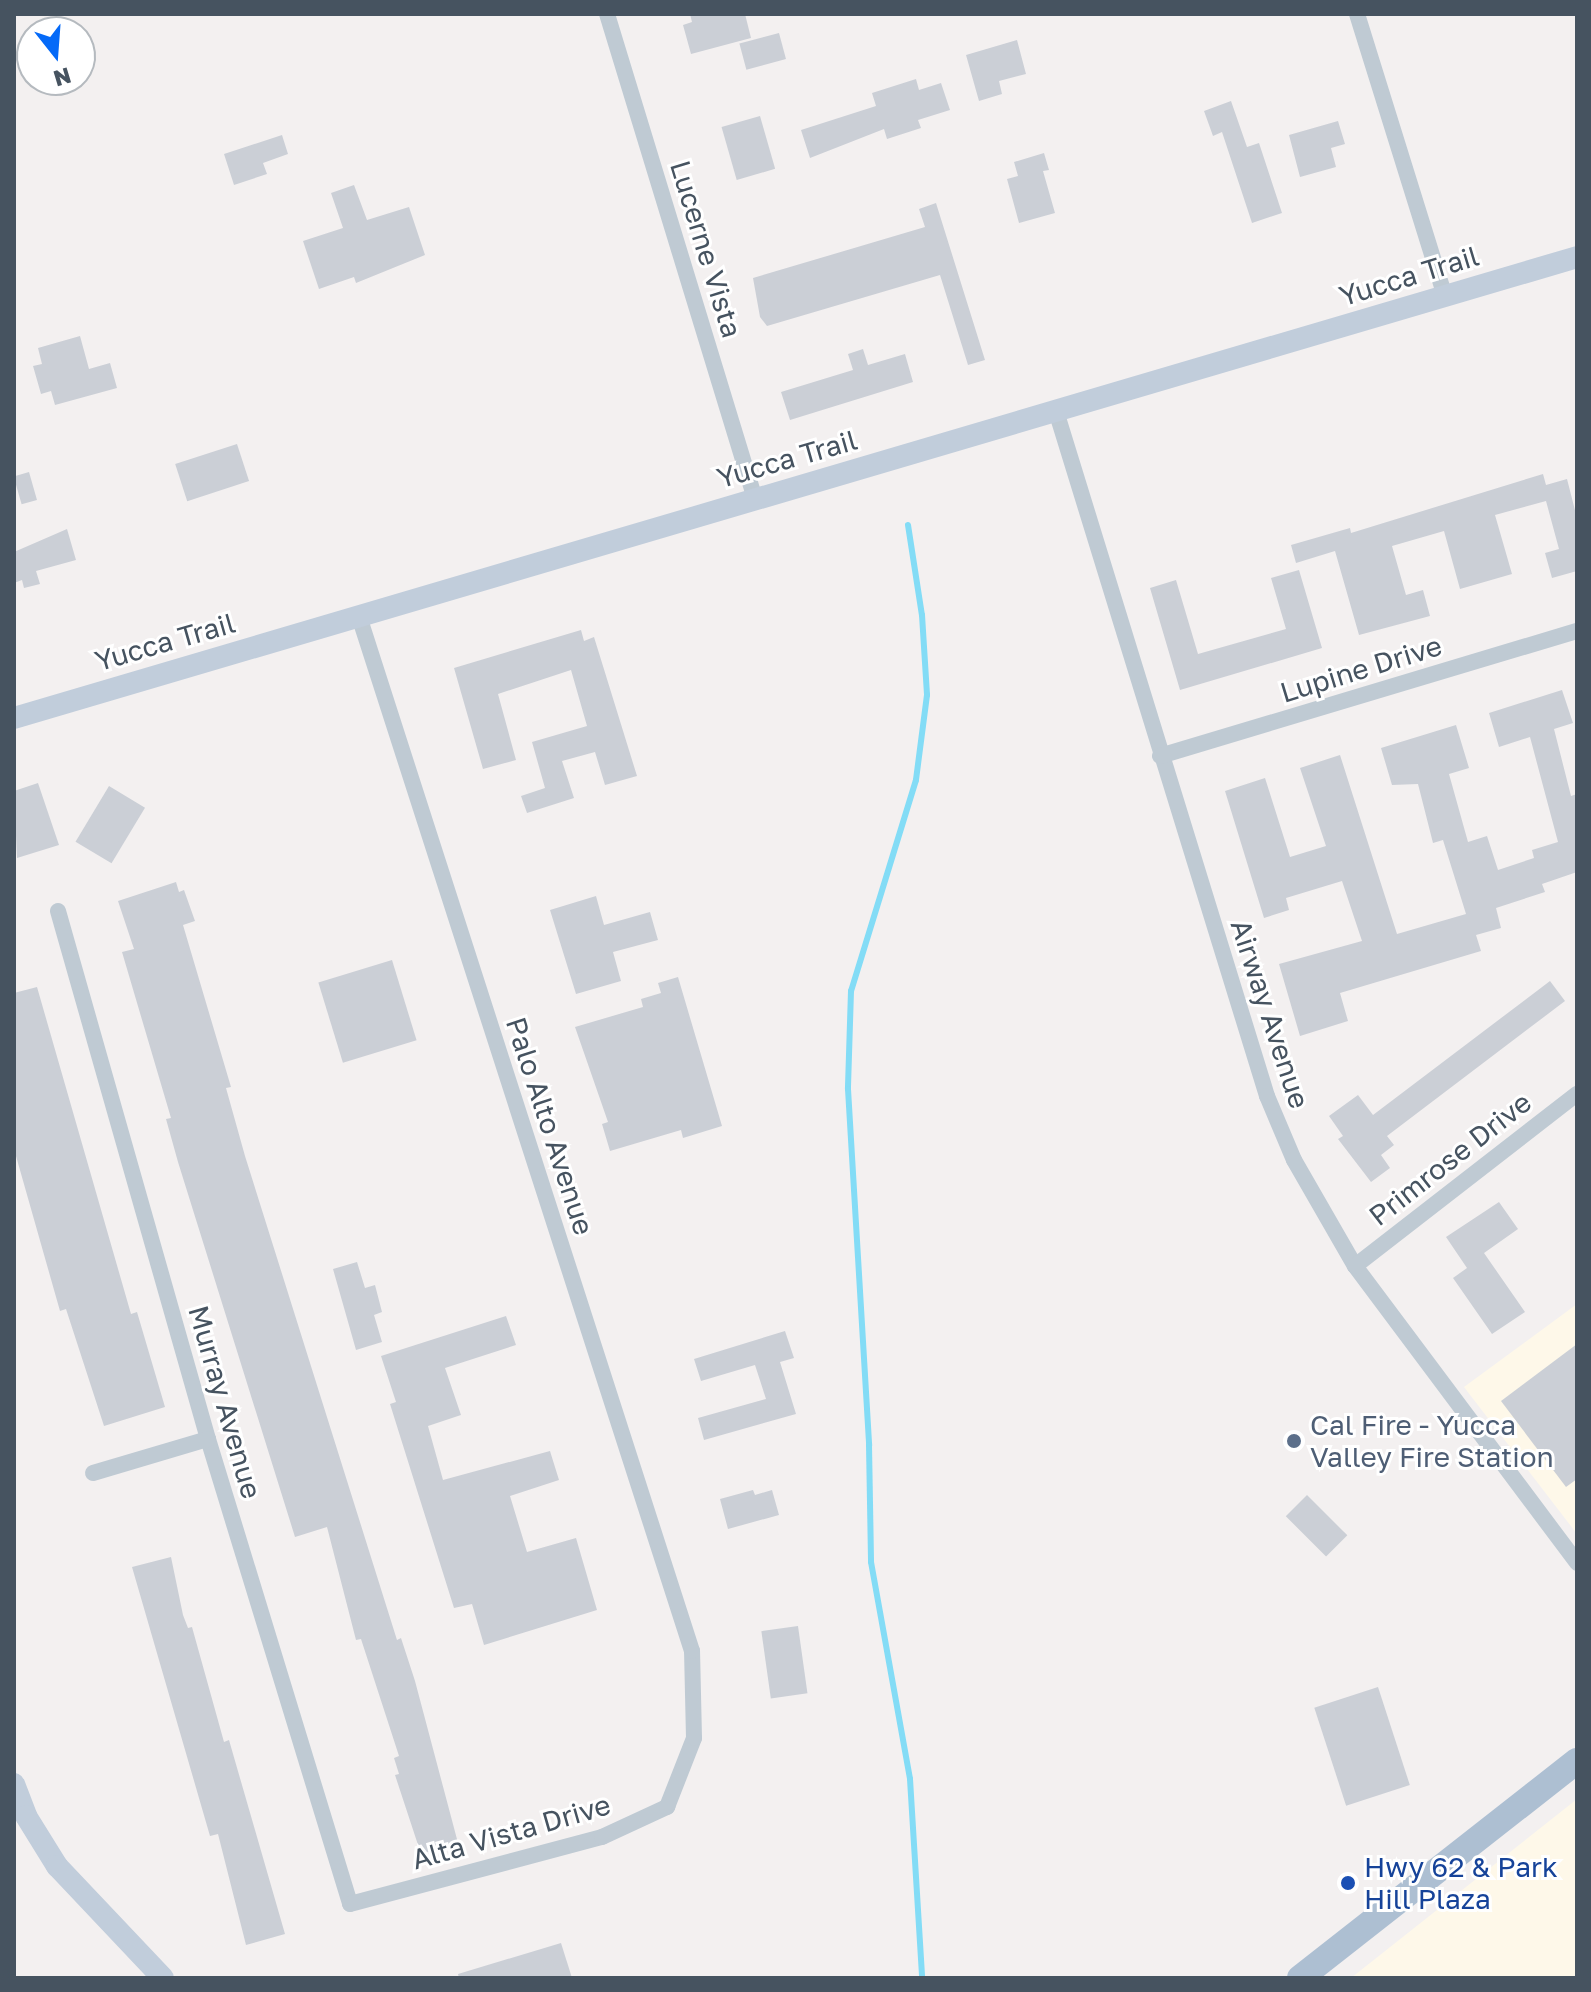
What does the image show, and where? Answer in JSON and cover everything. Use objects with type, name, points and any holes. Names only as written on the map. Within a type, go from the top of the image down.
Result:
[{"type":"main road","name":"Yucca Trail","points":[[14,718],[1577,257]]},
{"type":"main road","points":[[1300,1978],[1577,1761]]},
{"type":"main road","points":[[14,1784],[26,1816],[57,1866],[163,1978]]},
{"type":"street","name":"Lucerne Vista","points":[[607,14],[755,499]]},
{"type":"street","points":[[1357,14],[1445,296]]},
{"type":"street","name":"Airway Avenue","points":[[1056,411],[1267,1096],[1320,1210],[1355,1266],[1577,1563]]},
{"type":"street","name":"Palo Alto Avenue","points":[[359,616],[692,1651]]},
{"type":"street","name":"Lupine Drive","points":[[1160,756],[1577,631]]},
{"type":"street","name":"Murray Avenue","points":[[58,911],[208,1439],[350,1904]]},
{"type":"street","name":"Primrose Drive","points":[[1355,1266],[1577,1094]]},
{"type":"street","points":[[93,1473],[208,1439]]},
{"type":"street","name":"Alta Vista Drive","points":[[350,1904],[602,1837],[667,1807],[694,1738],[692,1651]]},
{"type":"shaded area","points":[[1577,1304],[1577,1534],[1464,1387]]},
{"type":"shaded area","points":[[1577,1799],[1577,1978],[1351,1978],[1572,1803]]},
{"type":"building","points":[[690,14],[745,14],[751,38],[691,54],[683,25],[692,22]]},
{"type":"building","points":[[779,33],[786,59],[746,70],[739,44]]},
{"type":"building","points":[[1017,40],[1026,74],[999,81],[1002,94],[979,101],[966,55]]},
{"type":"building","points":[[916,79],[919,90],[941,83],[950,110],[918,120],[921,128],[887,139],[884,129],[810,158],[801,130],[876,106],[872,93]]},
{"type":"building","points":[[1231,101],[1247,147],[1259,143],[1282,213],[1252,223],[1222,132],[1213,136],[1204,111]]},
{"type":"building","points":[[760,116],[775,169],[737,180],[722,127]]},
{"type":"building","points":[[1338,121],[1345,144],[1331,148],[1336,167],[1300,177],[1289,135]]},
{"type":"building","points":[[282,135],[288,154],[263,163],[267,174],[234,185],[224,154]]},
{"type":"building","points":[[1044,153],[1049,170],[1043,171],[1055,213],[1019,223],[1007,179],[1018,176],[1014,162]]},
{"type":"building","points":[[354,185],[367,220],[409,207],[425,255],[356,283],[354,277],[319,289],[303,241],[343,228],[331,193]]},
{"type":"building","points":[[936,203],[985,360],[968,365],[940,275],[767,326],[760,317],[753,278],[925,227],[919,209]]},
{"type":"building","points":[[80,336],[89,369],[110,363],[117,388],[55,405],[51,391],[41,394],[33,366],[42,364],[38,348]]},
{"type":"building","points":[[863,349],[868,365],[905,354],[913,382],[790,420],[781,392],[853,370],[848,354]]},
{"type":"building","points":[[237,444],[249,481],[187,501],[175,464]]},
{"type":"building","points":[[29,472],[37,500],[22,504],[14,476]]},
{"type":"building","points":[[1543,474],[1546,485],[1567,479],[1577,518],[1577,571],[1552,578],[1545,553],[1559,549],[1546,501],[1495,515],[1512,574],[1460,589],[1444,531],[1392,546],[1406,595],[1423,590],[1430,616],[1359,635],[1335,551],[1296,563],[1291,545],[1350,528],[1351,533]]},
{"type":"building","points":[[67,529],[76,560],[36,571],[40,584],[24,588],[22,580],[14,583],[14,552]]},
{"type":"building","points":[[1299,570],[1322,648],[1180,690],[1150,588],[1176,580],[1198,654],[1286,629],[1271,578]]},
{"type":"building","points":[[581,630],[584,641],[594,637],[637,776],[605,785],[595,752],[562,761],[574,798],[527,813],[521,796],[545,788],[532,742],[587,726],[571,670],[498,694],[516,760],[483,769],[454,668]]},
{"type":"building","points":[[1562,690],[1573,723],[1554,729],[1571,796],[1577,794],[1577,872],[1542,884],[1545,892],[1496,908],[1501,928],[1476,935],[1481,951],[1340,993],[1348,1021],[1300,1036],[1279,964],[1362,941],[1342,881],[1286,898],[1289,910],[1264,918],[1225,791],[1265,778],[1290,857],[1326,846],[1300,768],[1340,755],[1397,934],[1466,914],[1443,840],[1433,843],[1418,784],[1392,785],[1381,748],[1456,725],[1469,768],[1449,774],[1468,842],[1487,836],[1498,870],[1534,858],[1532,850],[1558,842],[1530,737],[1499,747],[1489,713]]},
{"type":"building","points":[[38,783],[59,845],[17,858],[14,791]]},
{"type":"building","points":[[109,786],[145,808],[112,863],[76,842]]},
{"type":"building","points":[[176,882],[179,892],[184,890],[195,921],[183,925],[231,1087],[226,1088],[245,1156],[397,1640],[401,1638],[415,1681],[458,1843],[421,1854],[395,1775],[399,1774],[394,1758],[399,1756],[361,1639],[356,1640],[327,1527],[295,1537],[178,1162],[166,1119],[171,1118],[122,952],[134,949],[118,901]]},
{"type":"building","points":[[596,896],[604,925],[650,912],[658,940],[613,952],[621,981],[576,994],[550,910]]},
{"type":"building","points":[[392,960],[417,1040],[343,1063],[318,983]]},
{"type":"building","points":[[678,977],[722,1126],[683,1138],[681,1130],[610,1151],[602,1124],[608,1122],[575,1027],[643,1007],[641,999],[661,993],[658,983]]},
{"type":"building","points":[[1550,981],[1565,1001],[1387,1136],[1394,1145],[1381,1155],[1390,1168],[1371,1182],[1338,1139],[1343,1136],[1329,1116],[1358,1095],[1373,1115]]},
{"type":"building","points":[[37,987],[131,1314],[137,1312],[165,1407],[104,1426],[66,1309],[60,1311],[14,1149],[14,993]]},
{"type":"building","points":[[1499,1202],[1518,1229],[1484,1253],[1525,1312],[1492,1334],[1453,1278],[1467,1268],[1446,1237]]},
{"type":"building","points":[[357,1262],[365,1288],[375,1285],[382,1312],[374,1315],[382,1342],[356,1350],[333,1269]]},
{"type":"building","points":[[506,1316],[516,1345],[445,1368],[461,1415],[428,1426],[443,1480],[550,1451],[559,1480],[510,1496],[527,1552],[576,1538],[597,1610],[484,1645],[472,1604],[454,1608],[390,1404],[396,1402],[381,1356]]},
{"type":"building","points":[[785,1331],[794,1358],[780,1362],[796,1414],[704,1440],[698,1418],[766,1399],[755,1365],[701,1381],[694,1359]]},
{"type":"building","points":[[1577,1344],[1577,1479],[1566,1487],[1501,1401]]},
{"type":"building","points":[[753,1490],[755,1495],[772,1490],[779,1515],[728,1529],[720,1499]]},
{"type":"building","points":[[1307,1495],[1347,1535],[1326,1557],[1286,1516]]},
{"type":"building","points":[[171,1557],[183,1615],[188,1628],[192,1627],[224,1742],[229,1740],[285,1934],[246,1945],[218,1834],[210,1836],[132,1567]]},
{"type":"building","points":[[798,1626],[807,1693],[771,1698],[761,1631]]},
{"type":"building","points":[[1378,1687],[1410,1785],[1346,1806],[1314,1708]]},
{"type":"building","points":[[561,1943],[572,1978],[459,1978],[458,1974]]},
{"type":"waterway","points":[[908,525],[922,615],[927,695],[916,780],[851,991],[848,1089],[869,1445],[871,1562],[910,1779],[922,1978]]},
{"type":"place","name":"Cal Fire - Yucca Valley Fire Station","points":[[1294,1441]]},
{"type":"place","name":"Hwy 62 & Park Hill Plaza","points":[[1348,1883]]}]
